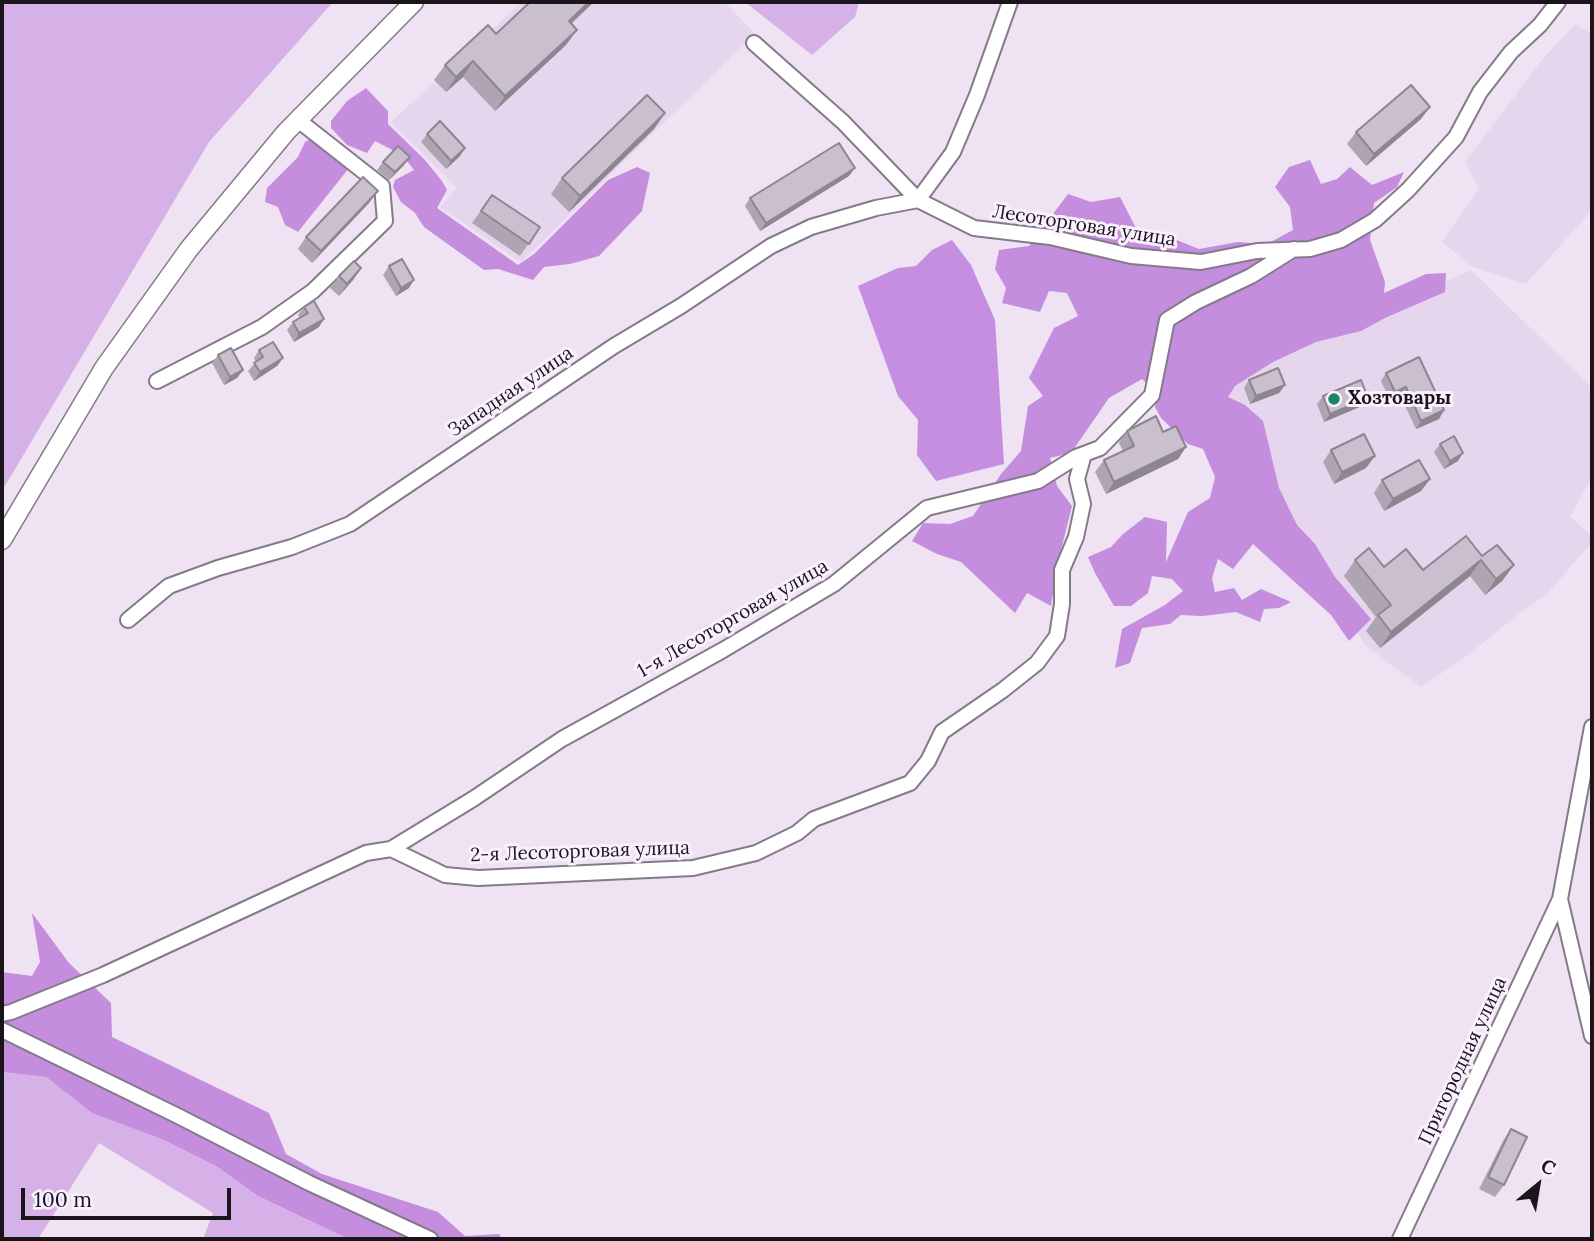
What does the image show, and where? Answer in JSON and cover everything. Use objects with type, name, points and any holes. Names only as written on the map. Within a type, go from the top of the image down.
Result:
[{"type":"main road","points":[[2,540],[104,368],[189,249],[298,120],[414,2]]},
{"type":"street","points":[[918,200],[953,152],[977,95],[1010,2]]},
{"type":"street","name":"Лесоторговая улица","points":[[754,43],[843,122],[918,200],[974,228],[1050,237],[1131,256],[1201,262],[1257,251],[1310,248],[1341,240],[1375,220],[1408,190],[1455,137],[1480,92],[1511,52],[1540,25],[1558,2]]},
{"type":"street","points":[[158,381],[262,327],[313,291],[386,221],[382,186],[298,120]]},
{"type":"street","name":"Западная улица","points":[[128,620],[169,586],[218,568],[292,547],[350,524],[614,346],[681,306],[771,246],[811,227],[876,208],[918,200]]},
{"type":"street","name":"1-я Лесоторговая улица","points":[[391,849],[473,799],[562,739],[723,650],[834,583],[927,508],[1038,481],[1084,454],[1100,448],[1152,395],[1167,320],[1196,302],[1251,276],[1294,249]]},
{"type":"street","name":"2-я Лесоторговая улица","points":[[391,849],[445,875],[478,878],[693,868],[756,852],[797,833],[814,819],[910,783],[928,761],[942,732],[1003,691],[1037,663],[1057,636],[1062,604],[1062,570],[1076,537],[1083,504],[1077,479],[1084,454]]},
{"type":"street","points":[[1592,727],[1560,899],[1592,1036]]},
{"type":"street","points":[[2,1014],[11,1013],[103,975],[366,853],[391,849]]},
{"type":"street","name":"Пригородная улица","points":[[1400,1239],[1560,899]]},
{"type":"street","points":[[2,1030],[309,1183],[430,1239]]},
{"type":"shaded area","points":[[2,2],[333,2],[209,142],[2,491]]},
{"type":"shaded area","points":[[522,2],[725,2],[755,34],[521,262],[440,207],[457,188],[391,122]]},
{"type":"shaded area","points":[[745,2],[859,2],[855,17],[812,55]]},
{"type":"shaded area","points":[[1575,24],[1592,34],[1592,210],[1526,284],[1473,267],[1442,242],[1479,188],[1465,162],[1541,61]]},
{"type":"shaded area","points":[[366,88],[388,111],[388,124],[425,160],[442,181],[447,190],[437,208],[518,265],[534,254],[608,180],[637,167],[650,173],[642,211],[599,256],[570,264],[544,267],[533,280],[498,269],[484,270],[424,227],[415,213],[401,202],[393,187],[395,180],[414,170],[402,155],[375,141],[367,153],[347,145],[331,128],[331,121],[347,101]]},
{"type":"shaded area","points":[[314,137],[349,168],[298,232],[285,225],[278,207],[265,202],[267,188],[298,157],[305,142]]},
{"type":"shaded area","points":[[1310,160],[1321,184],[1337,179],[1350,167],[1372,185],[1404,172],[1397,187],[1374,203],[1370,240],[1385,282],[1384,293],[1426,274],[1446,273],[1445,292],[1361,331],[1316,342],[1273,362],[1235,386],[1228,397],[1245,405],[1263,421],[1279,488],[1297,525],[1315,544],[1335,577],[1371,619],[1349,641],[1331,615],[1253,544],[1233,569],[1218,559],[1212,578],[1215,592],[1234,588],[1242,600],[1261,589],[1291,602],[1279,608],[1264,609],[1260,622],[1236,612],[1202,616],[1181,615],[1170,624],[1142,628],[1130,663],[1115,668],[1122,629],[1165,605],[1183,591],[1172,579],[1152,576],[1148,593],[1131,606],[1114,606],[1088,557],[1111,547],[1145,517],[1167,522],[1166,562],[1188,512],[1210,498],[1215,477],[1203,449],[1188,444],[1161,418],[1155,407],[1157,392],[1142,379],[1109,398],[1071,453],[1050,458],[1057,486],[1072,506],[1058,562],[1051,606],[1027,593],[1015,613],[961,562],[937,554],[912,541],[923,523],[950,524],[973,516],[1001,474],[1021,451],[1028,406],[1043,396],[1029,378],[1054,328],[1078,316],[1067,293],[1049,291],[1040,312],[1002,303],[1006,288],[995,269],[999,250],[1029,246],[1068,194],[1091,202],[1120,197],[1138,232],[1149,238],[1169,237],[1199,249],[1238,242],[1267,244],[1293,230],[1290,207],[1275,187],[1289,167]]},
{"type":"shaded area","points":[[952,240],[971,265],[995,320],[1004,464],[936,481],[917,455],[918,420],[898,396],[858,286],[898,268],[916,266],[932,250]]},
{"type":"shaded area","points":[[1471,270],[1592,388],[1592,477],[1570,516],[1592,537],[1592,542],[1548,593],[1468,655],[1421,687],[1366,646],[1304,548],[1223,385]]},
{"type":"shaded area","points":[[32,913],[69,963],[111,1003],[112,1037],[269,1113],[286,1154],[322,1174],[438,1212],[465,1236],[499,1234],[502,1239],[348,1239],[258,1196],[216,1166],[164,1140],[92,1113],[46,1077],[2,1072],[2,972],[32,976],[40,962]]},
{"type":"shaded area","points":[[2,1072],[46,1077],[92,1113],[164,1140],[216,1166],[258,1196],[348,1239],[203,1239],[213,1213],[99,1143],[38,1239],[2,1239]]},
{"type":"building","points":[[530,2],[589,2],[569,21],[577,30],[505,96],[473,61],[456,77],[445,65],[488,25],[496,34]]},
{"type":"building","points":[[1411,85],[1430,107],[1374,154],[1356,132]]},
{"type":"building","points":[[647,95],[665,113],[580,196],[562,178]]},
{"type":"building","points":[[440,121],[465,148],[451,161],[427,134]]},
{"type":"building","points":[[839,143],[855,168],[766,223],[750,198]]},
{"type":"building","points":[[398,146],[410,157],[395,172],[383,162]]},
{"type":"building","points":[[363,177],[378,191],[321,251],[306,237]]},
{"type":"building","points":[[492,195],[540,227],[529,244],[481,211]]},
{"type":"building","points":[[402,259],[414,280],[401,288],[389,266]]},
{"type":"building","points":[[354,261],[361,268],[347,284],[339,276]]},
{"type":"building","points":[[314,301],[324,319],[299,333],[293,322],[308,313],[304,307]]},
{"type":"building","points":[[273,342],[283,358],[260,372],[254,363],[263,357],[259,350]]},
{"type":"building","points":[[231,348],[243,370],[230,377],[218,355]]},
{"type":"building","points":[[1419,357],[1444,410],[1421,421],[1406,387],[1395,392],[1386,373]]},
{"type":"building","points":[[1278,368],[1285,385],[1256,396],[1249,380]]},
{"type":"building","points":[[1361,380],[1368,398],[1330,414],[1323,396]]},
{"type":"building","points":[[1156,416],[1163,432],[1176,426],[1186,447],[1114,482],[1104,460],[1134,446],[1127,431]]},
{"type":"building","points":[[1364,434],[1375,456],[1342,472],[1331,450]]},
{"type":"building","points":[[1454,436],[1463,453],[1450,461],[1440,444]]},
{"type":"building","points":[[1419,460],[1430,479],[1393,499],[1382,480]]},
{"type":"building","points":[[1466,536],[1482,556],[1497,545],[1514,565],[1496,579],[1481,560],[1391,632],[1378,615],[1391,605],[1355,560],[1369,548],[1384,567],[1406,549],[1423,570]]},
{"type":"building","points":[[1511,1129],[1527,1137],[1504,1185],[1488,1177]]},
{"type":"place","name":"Хозтовары","points":[[1334,399]]}]
